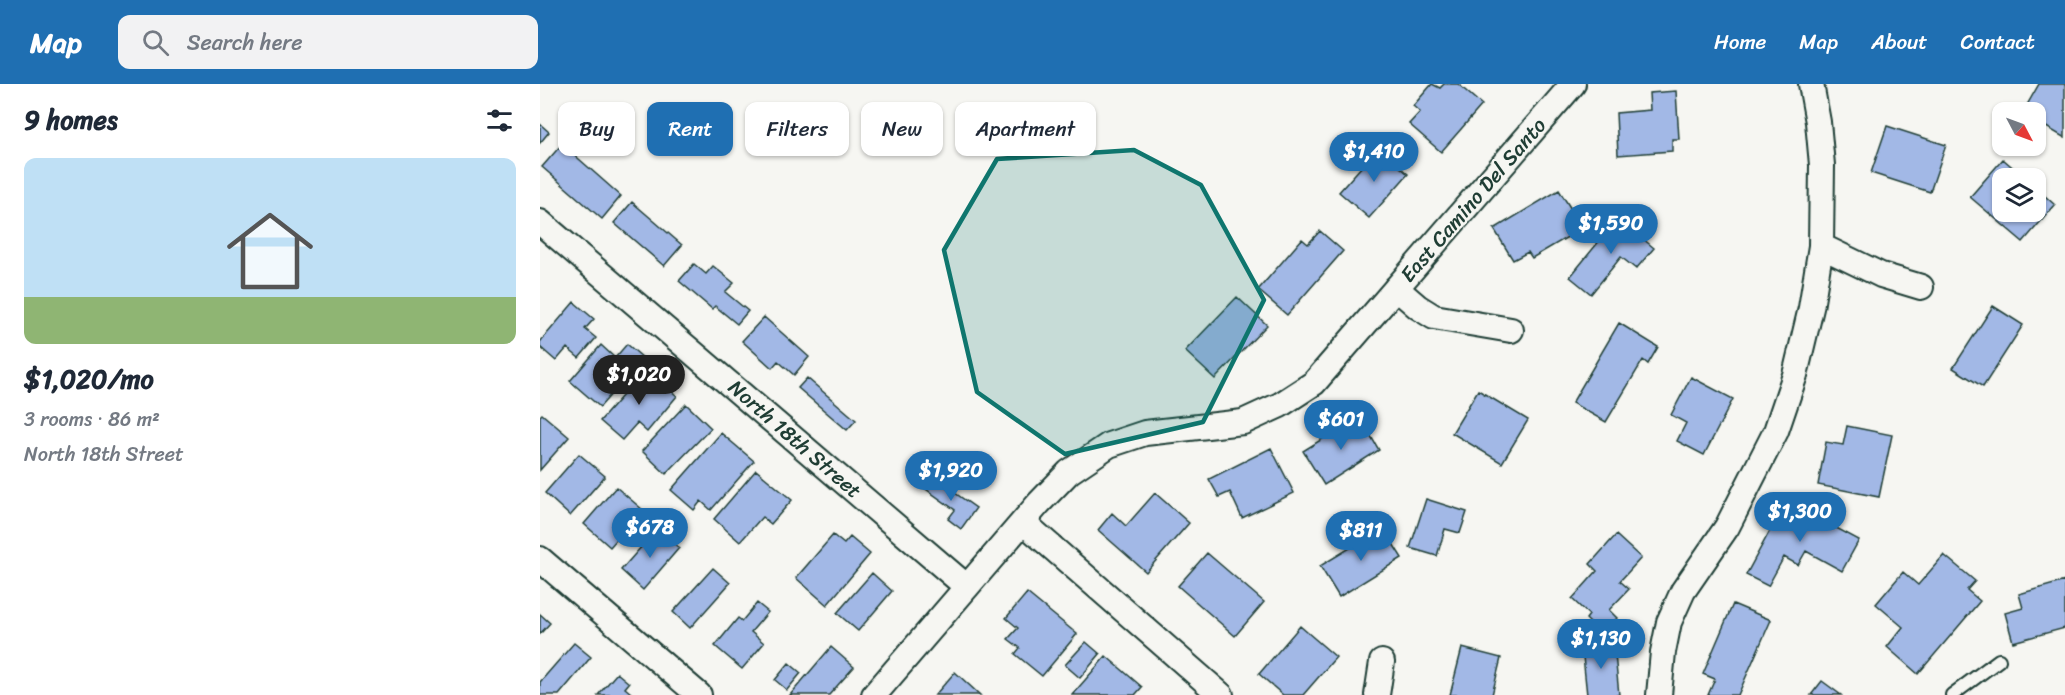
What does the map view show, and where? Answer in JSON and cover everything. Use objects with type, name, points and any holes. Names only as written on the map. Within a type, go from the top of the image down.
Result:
[{"type":"street","name":"East Camino Del Santo","points":[[874,695],[1069,472],[1109,445],[1145,433],[1243,422],[1280,405],[1314,383],[1573,84]]},
{"type":"street","points":[[1659,695],[1663,652],[1669,622],[1683,591],[1727,527],[1776,431],[1795,375],[1811,308],[1821,246],[1822,165],[1818,122],[1811,84]]},
{"type":"street","name":"North 18th Street","points":[[540,222],[967,587]]},
{"type":"street","points":[[1821,246],[1881,275],[1921,287]]},
{"type":"street","name":"East Camino Del Santo","points":[[1396,288],[1434,317],[1511,330]]},
{"type":"street","points":[[1023,522],[1221,695]]},
{"type":"street","points":[[540,559],[699,695]]},
{"type":"street","points":[[1377,695],[1382,662]]},
{"type":"lane","points":[[1952,695],[1999,660]]},
{"type":"highlighted area","points":[[1134,150],[1201,185],[1264,300],[1203,422],[1065,454],[977,392],[944,250],[997,159]]},
{"type":"building","points":[[1432,84],[1440,88],[1444,84],[1458,84],[1482,105],[1441,152],[1409,124],[1420,112],[1413,106]]},
{"type":"building","points":[[2039,84],[2065,84],[2065,138],[2046,127],[2046,102],[2029,102]]},
{"type":"building","points":[[1676,91],[1679,139],[1672,139],[1672,151],[1618,155],[1616,113],[1650,110],[1649,93]]},
{"type":"building","points":[[540,124],[549,132],[540,143]]},
{"type":"building","points":[[1887,126],[1946,145],[1930,192],[1871,173]]},
{"type":"building","points":[[1378,148],[1408,174],[1369,218],[1339,192]]},
{"type":"building","points":[[558,149],[558,156],[576,156],[621,196],[602,219],[542,167]]},
{"type":"building","points":[[2003,159],[2013,168],[1995,168]]},
{"type":"building","points":[[1992,172],[1992,216],[1970,197]]},
{"type":"building","points":[[1559,190],[1583,228],[1532,258],[1528,252],[1513,260],[1494,229]]},
{"type":"building","points":[[2046,197],[2055,205],[2046,215]]},
{"type":"building","points":[[632,202],[682,245],[664,266],[614,223]]},
{"type":"building","points":[[1618,218],[1654,248],[1636,269],[1621,257],[1591,294],[1570,277]]},
{"type":"building","points":[[1999,222],[2040,222],[2023,242]]},
{"type":"building","points":[[1320,231],[1343,251],[1287,315],[1258,290],[1302,239],[1308,244]]},
{"type":"building","points":[[694,264],[706,274],[713,266],[734,283],[725,292],[748,311],[737,324],[715,306],[712,309],[679,281]]},
{"type":"building","points":[[1237,297],[1267,325],[1215,379],[1185,351]]},
{"type":"building","points":[[574,302],[594,319],[585,329],[596,338],[579,358],[567,348],[556,361],[540,347],[540,342]]},
{"type":"building","points":[[1993,306],[2023,325],[1983,387],[1953,368]]},
{"type":"building","points":[[764,317],[809,357],[794,375],[778,361],[772,368],[742,341]]},
{"type":"building","points":[[1619,323],[1658,347],[1648,364],[1643,360],[1606,422],[1572,403]]},
{"type":"building","points":[[627,344],[643,358],[600,407],[570,381],[601,345],[615,358]]},
{"type":"building","points":[[646,369],[677,396],[647,432],[637,423],[622,440],[600,421]]},
{"type":"building","points":[[1691,377],[1733,399],[1704,455],[1677,441],[1686,423],[1671,415]]},
{"type":"building","points":[[807,378],[856,420],[847,430],[798,388]]},
{"type":"building","points":[[1478,390],[1528,420],[1502,463],[1452,433]]},
{"type":"building","points":[[686,404],[711,428],[666,474],[642,451]]},
{"type":"building","points":[[542,414],[569,437],[540,470],[540,416]]},
{"type":"building","points":[[1359,416],[1379,450],[1324,485],[1303,451]]},
{"type":"building","points":[[1847,426],[1892,435],[1879,497],[1818,485],[1826,442],[1843,445]]},
{"type":"building","points":[[721,433],[754,461],[711,510],[701,501],[694,510],[671,490]]},
{"type":"building","points":[[1271,448],[1294,493],[1242,518],[1230,492],[1219,497],[1209,479]]},
{"type":"building","points":[[579,454],[605,476],[570,516],[545,493]]},
{"type":"building","points":[[756,470],[792,500],[771,524],[762,517],[740,542],[714,519]]},
{"type":"building","points":[[931,476],[976,508],[961,529],[948,519],[955,510],[923,487]]},
{"type":"building","points":[[616,487],[643,510],[610,547],[584,524]]},
{"type":"building","points":[[1155,493],[1189,523],[1146,572],[1098,530],[1112,513],[1126,526]]},
{"type":"building","points":[[1426,499],[1467,512],[1460,533],[1445,529],[1437,556],[1410,548]]},
{"type":"building","points":[[1786,501],[1859,540],[1842,571],[1806,551],[1798,565],[1784,557],[1768,586],[1746,575]]},
{"type":"building","points":[[1383,528],[1402,558],[1339,597],[1320,566]]},
{"type":"building","points":[[657,529],[679,548],[643,590],[621,570]]},
{"type":"building","points":[[833,535],[844,544],[850,537],[870,554],[827,605],[796,578]]},
{"type":"building","points":[[1616,535],[1641,558],[1620,581],[1629,589],[1609,610],[1617,618],[1602,635],[1586,619],[1589,615],[1572,599],[1597,571],[1590,564]]},
{"type":"building","points":[[1207,553],[1264,602],[1235,636],[1178,586]]},
{"type":"building","points":[[1944,555],[1975,581],[1967,590],[1980,601],[1918,674],[1887,647],[1903,627],[1876,604],[1903,572],[1918,585]]},
{"type":"building","points":[[713,568],[730,583],[690,628],[673,612]]},
{"type":"building","points":[[872,573],[892,591],[858,631],[837,613]]},
{"type":"building","points":[[2065,581],[2065,628],[2013,642],[2005,613],[2023,608],[2019,594]]},
{"type":"building","points":[[1027,593],[1077,634],[1042,676],[1015,654],[1020,648],[1008,639],[1018,628],[1006,618]]},
{"type":"building","points":[[757,603],[768,612],[751,632],[764,643],[742,669],[715,646],[738,618],[742,621]]},
{"type":"building","points":[[1733,604],[1771,620],[1738,695],[1708,695],[1715,679],[1703,674]]},
{"type":"building","points":[[540,614],[550,623],[540,634]]},
{"type":"building","points":[[1300,626],[1336,657],[1303,695],[1283,695],[1259,674]]},
{"type":"building","points":[[1086,642],[1100,654],[1080,678],[1065,665]]},
{"type":"building","points":[[574,643],[591,657],[559,695],[540,695],[540,682]]},
{"type":"building","points":[[1614,644],[1619,695],[1587,695],[1582,647]]},
{"type":"building","points":[[831,647],[854,667],[829,695],[790,695]]},
{"type":"building","points":[[1462,648],[1501,658],[1492,695],[1450,695]]},
{"type":"building","points":[[1106,656],[1142,687],[1135,695],[1072,695]]},
{"type":"building","points":[[789,663],[801,673],[787,690],[775,680]]},
{"type":"building","points":[[955,672],[980,695],[935,695]]},
{"type":"building","points":[[617,673],[629,683],[625,688],[631,693],[629,695],[598,695]]},
{"type":"building","points":[[1822,681],[1841,695],[1811,695]]}]
